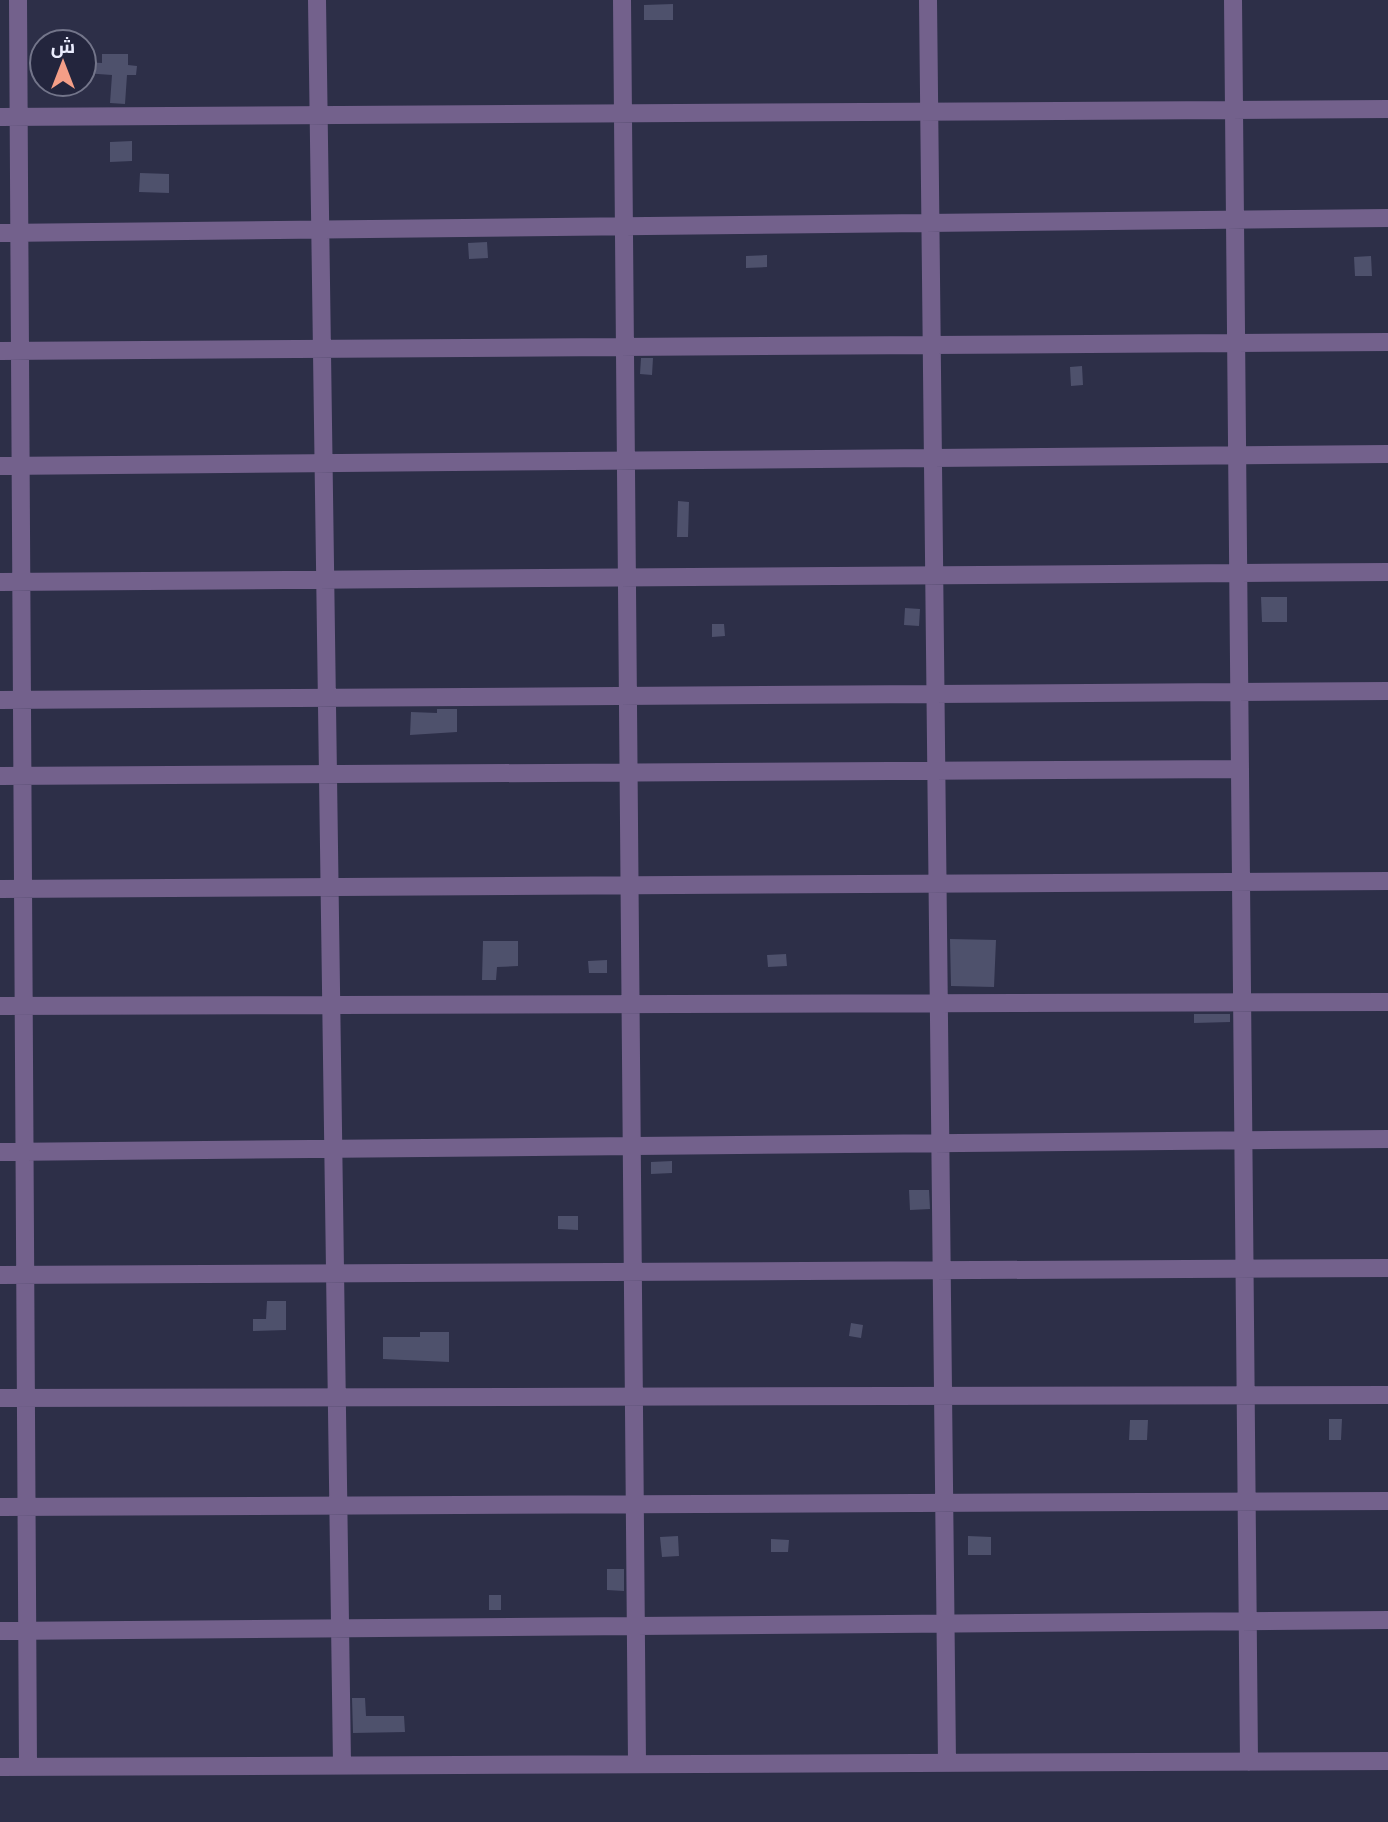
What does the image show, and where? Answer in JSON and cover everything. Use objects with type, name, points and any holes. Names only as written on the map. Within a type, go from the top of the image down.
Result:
[{"type":"street","points":[[18,0],[28,1767]]},
{"type":"street","points":[[317,0],[342,1763]]},
{"type":"street","points":[[622,0],[638,1763]]},
{"type":"street","points":[[928,0],[947,1762]]},
{"type":"street","points":[[1233,0],[1249,1762]]},
{"type":"street","points":[[0,117],[1388,109]]},
{"type":"street","points":[[0,233],[1388,218]]},
{"type":"street","points":[[0,351],[1388,342]]},
{"type":"street","points":[[0,466],[1388,454]]},
{"type":"street","points":[[0,582],[1388,572]]},
{"type":"street","points":[[0,700],[1388,691]]},
{"type":"street","points":[[0,776],[1240,769]]},
{"type":"street","points":[[0,889],[1388,881]]},
{"type":"street","points":[[0,1006],[1388,1002]]},
{"type":"street","points":[[0,1152],[1388,1139]]},
{"type":"street","points":[[0,1275],[1388,1268]]},
{"type":"street","points":[[0,1398],[1388,1395]]},
{"type":"street","points":[[0,1507],[1388,1501]]},
{"type":"street","points":[[0,1631],[1388,1620]]},
{"type":"street","points":[[0,1767],[342,1763],[1388,1761]]},
{"type":"building","points":[[673,4],[673,20],[644,20],[644,5]]},
{"type":"building","points":[[102,54],[128,54],[128,65],[137,66],[136,75],[127,75],[125,104],[110,103],[112,75],[98,74],[98,63],[102,63]]},
{"type":"building","points":[[132,141],[132,161],[110,162],[110,142]]},
{"type":"building","points":[[140,173],[169,174],[169,193],[139,192]]},
{"type":"building","points":[[487,242],[488,258],[469,259],[468,243]]},
{"type":"building","points":[[767,255],[767,267],[746,268],[746,256]]},
{"type":"building","points":[[1371,256],[1372,276],[1355,276],[1354,257]]},
{"type":"building","points":[[641,358],[653,358],[652,375],[640,374]]},
{"type":"building","points":[[1082,366],[1083,385],[1071,386],[1070,367]]},
{"type":"building","points":[[678,501],[689,502],[688,537],[677,537]]},
{"type":"building","points":[[1261,597],[1287,597],[1287,622],[1262,622]]},
{"type":"building","points":[[905,608],[920,609],[919,626],[904,625]]},
{"type":"building","points":[[712,624],[724,624],[725,636],[712,637]]},
{"type":"building","points":[[437,709],[457,709],[457,732],[410,735],[411,712],[437,713]]},
{"type":"building","points":[[950,939],[996,940],[994,987],[951,986]]},
{"type":"building","points":[[483,941],[518,941],[518,966],[497,967],[496,980],[482,980]]},
{"type":"building","points":[[786,954],[787,966],[768,967],[767,955]]},
{"type":"building","points":[[607,960],[607,973],[589,973],[588,961]]},
{"type":"building","points":[[1194,1014],[1230,1014],[1230,1022],[1194,1023]]},
{"type":"building","points":[[672,1161],[672,1173],[651,1174],[651,1162]]},
{"type":"building","points":[[909,1190],[929,1190],[930,1209],[910,1210]]},
{"type":"building","points":[[558,1216],[578,1216],[578,1230],[558,1229]]},
{"type":"building","points":[[267,1301],[286,1301],[286,1330],[253,1331],[253,1319],[266,1319]]},
{"type":"building","points":[[851,1323],[863,1325],[861,1338],[849,1336]]},
{"type":"building","points":[[420,1332],[449,1332],[449,1362],[383,1359],[383,1337],[420,1337]]},
{"type":"building","points":[[1329,1419],[1342,1419],[1341,1440],[1329,1440]]},
{"type":"building","points":[[1130,1420],[1148,1420],[1147,1440],[1129,1440]]},
{"type":"building","points":[[678,1536],[679,1556],[662,1557],[660,1537]]},
{"type":"building","points":[[968,1536],[991,1537],[991,1555],[968,1555]]},
{"type":"building","points":[[771,1539],[789,1540],[788,1552],[771,1552]]},
{"type":"building","points":[[607,1569],[624,1569],[624,1591],[607,1590]]},
{"type":"building","points":[[489,1595],[501,1595],[501,1610],[489,1610]]},
{"type":"building","points":[[352,1698],[365,1698],[366,1716],[404,1716],[405,1732],[353,1733]]}]
